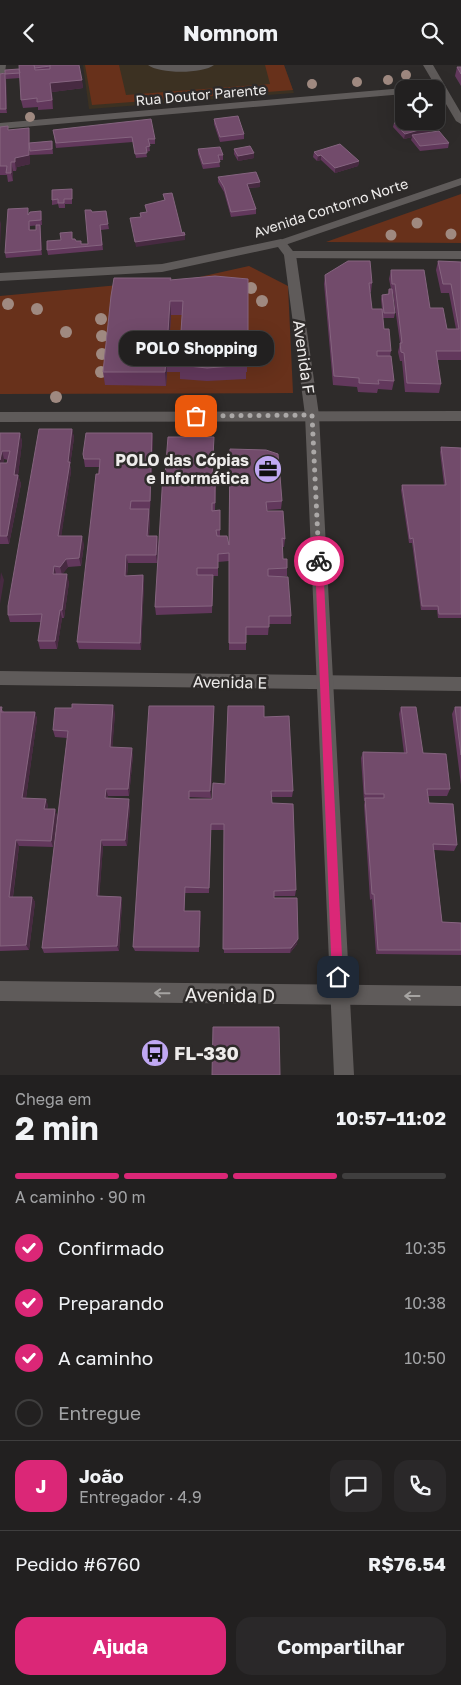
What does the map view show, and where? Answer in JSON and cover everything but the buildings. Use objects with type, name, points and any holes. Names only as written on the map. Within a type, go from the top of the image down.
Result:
[{"type":"street","points":[[0,72],[2,65]]},
{"type":"street","points":[[153,65],[173,68],[194,68],[209,65]]},
{"type":"street","points":[[428,65],[434,80]]},
{"type":"street","name":"Rua Doutor Parente","points":[[0,126],[395,92]]},
{"type":"street","points":[[445,100],[461,121]]},
{"type":"street","name":"Avenida Contorno Norte","points":[[0,277],[162,268],[281,243],[461,181]]},
{"type":"street","name":"Avenida F","points":[[281,243],[290,255],[312,415],[344,1075]]},
{"type":"street","points":[[290,255],[461,255]]},
{"type":"street","points":[[0,417],[461,416]]},
{"type":"street","name":"Avenida E","points":[[0,678],[461,684]]},
{"type":"street","name":"Avenida D","points":[[0,991],[461,996]]},
{"type":"shaded area","points":[[83,65],[284,65],[294,93],[89,109]]},
{"type":"shaded area","points":[[85,65],[119,65],[126,95],[270,84],[265,65],[284,65],[293,90],[92,105]]},
{"type":"shaded area","points":[[461,194],[461,243],[326,242]]},
{"type":"shaded area","points":[[249,266],[288,286],[293,393],[0,394],[0,296],[195,278]]},
{"type":"way so far","points":[[196,416],[312,415],[319,561]]},
{"type":"place","name":"POLO Shopping","points":[[196,416]]},
{"type":"place","name":"POLO das Cópias e Informática","points":[[268,469]]},
{"type":"place","name":"FL-330","points":[[155,1053]]},
{"type":"route","points":[[319,561],[338,977]]}]
